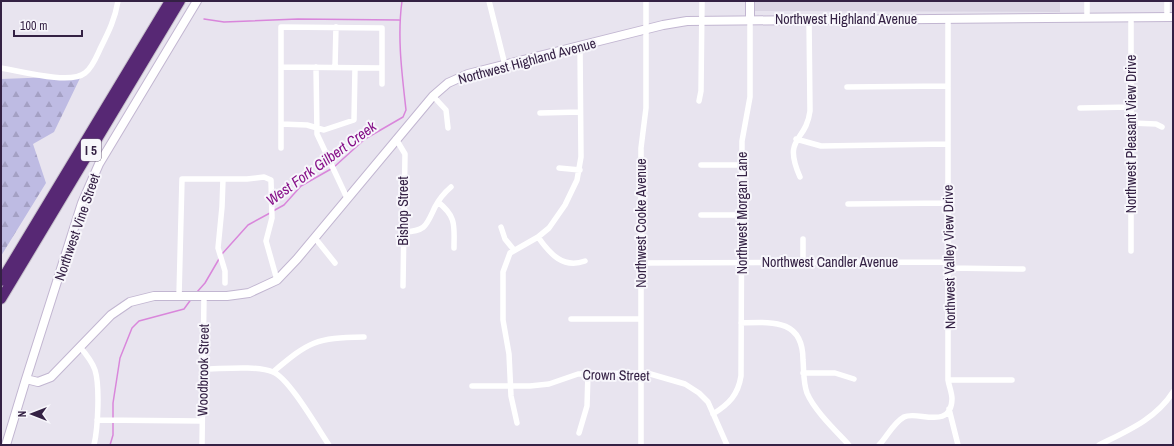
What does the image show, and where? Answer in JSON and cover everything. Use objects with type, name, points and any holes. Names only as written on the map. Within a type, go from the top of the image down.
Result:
[{"type":"highway","name":"I 5","points":[[1,281],[170,1]]},
{"type":"highway","name":"I 5","points":[[1,299],[180,1]]},
{"type":"main road","name":"Northwest Vine Street","points":[[26,379],[90,182],[99,164],[197,1]]},
{"type":"main road","name":"Northwest Morgan Lane","points":[[750,1],[750,20]]},
{"type":"main road","name":"Northwest Highland Avenue","points":[[26,379],[38,382],[45,380],[59,369],[80,346],[122,306],[148,297],[204,296],[249,293],[277,280],[290,268],[433,96],[458,78],[672,23],[702,20],[1170,17]]},
{"type":"main road","points":[[6,445],[26,379]]},
{"type":"street","points":[[1,68],[63,78],[77,77],[85,74],[92,65],[112,27],[118,1]]},
{"type":"street","points":[[489,1],[505,65]]},
{"type":"street","name":"Northwest Cooke Avenue","points":[[641,445],[641,148],[646,108],[646,1]]},
{"type":"street","points":[[699,101],[701,91],[702,1]]},
{"type":"street","points":[[1087,1],[1087,17]]},
{"type":"street","points":[[1167,1],[1170,17]]},
{"type":"street","name":"Northwest Pleasant View Drive","points":[[1131,17],[1131,250]]},
{"type":"street","name":"Northwest Valley View Drive","points":[[948,18],[948,265],[950,309],[948,380],[952,398],[949,409],[958,445]]},
{"type":"street","points":[[800,177],[793,158],[796,139],[806,124],[810,111],[809,19]]},
{"type":"street","name":"Northwest Morgan Lane","points":[[714,414],[730,402],[738,389],[741,376],[741,165],[742,135],[750,97],[750,20]]},
{"type":"street","points":[[281,148],[281,27],[382,28],[382,84]]},
{"type":"street","points":[[336,27],[336,67]]},
{"type":"street","points":[[517,423],[510,386],[510,354],[503,320],[502,282],[504,265],[514,250],[538,237],[549,228],[565,204],[575,185],[580,170],[580,47]]},
{"type":"street","points":[[281,66],[382,68]]},
{"type":"street","points":[[316,67],[316,128],[320,141],[348,198]]},
{"type":"street","points":[[281,124],[307,125],[326,130],[354,120],[355,68]]},
{"type":"street","points":[[847,87],[948,86]]},
{"type":"street","points":[[433,96],[446,110],[448,128]]},
{"type":"street","points":[[1080,108],[1131,107]]},
{"type":"street","points":[[540,113],[580,112]]},
{"type":"street","points":[[1131,123],[1156,124],[1162,127]]},
{"type":"street","name":"Bishop Street","points":[[396,139],[405,154],[403,286]]},
{"type":"street","points":[[796,139],[821,146],[948,144]]},
{"type":"street","points":[[701,165],[741,165]]},
{"type":"street","points":[[558,168],[580,170]]},
{"type":"street","points":[[179,296],[182,180],[264,177],[271,180],[272,218],[266,241],[277,280]]},
{"type":"street","points":[[222,179],[223,203],[218,248],[225,271],[225,283]]},
{"type":"street","points":[[404,232],[417,231],[425,227],[430,220],[438,202],[450,187]]},
{"type":"street","points":[[438,202],[448,210],[453,219],[454,248]]},
{"type":"street","points":[[848,204],[948,203]]},
{"type":"street","points":[[701,215],[741,215]]},
{"type":"street","points":[[500,227],[505,239],[514,250]]},
{"type":"street","points":[[538,237],[549,252],[558,260],[570,264],[585,261]]},
{"type":"street","points":[[314,238],[336,263]]},
{"type":"street","points":[[803,238],[804,262]]},
{"type":"street","name":"Northwest Candler Avenue","points":[[641,263],[804,262],[948,265],[1023,269]]},
{"type":"street","name":"Woodbrook Street","points":[[202,445],[204,296]]},
{"type":"street","points":[[571,319],[641,319]]},
{"type":"street","points":[[742,323],[776,323],[790,328],[796,333],[802,344],[804,383],[810,399],[849,445]]},
{"type":"street","points":[[273,372],[300,349],[314,342],[334,338],[364,337]]},
{"type":"street","points":[[80,346],[91,361],[95,371],[97,420],[94,445]]},
{"type":"street","points":[[202,369],[252,369],[273,372],[280,376],[287,383],[329,445]]},
{"type":"street","name":"Crown Street","points":[[472,386],[542,385],[571,375],[588,373],[641,372],[654,375],[696,390],[708,402],[727,445]]},
{"type":"street","points":[[803,372],[836,373],[854,379]]},
{"type":"street","points":[[579,433],[587,406],[588,373]]},
{"type":"street","points":[[948,380],[1012,380]]},
{"type":"street","points":[[1099,445],[1144,421],[1163,405],[1173,392]]},
{"type":"street","points":[[879,445],[903,417],[915,415],[934,418],[942,415],[949,409]]},
{"type":"street","points":[[97,420],[202,421]]},
{"type":"shaded area","points":[[755,1],[1060,1],[1060,12],[755,11]]},
{"type":"green space","points":[[81,76],[54,132],[33,144],[46,183],[1,256],[1,79]]},
{"type":"waterway","name":"West Fork Gilbert Creek","points":[[334,167],[365,139],[403,117],[406,110],[400,42],[402,1]]},
{"type":"waterway","points":[[204,19],[224,22],[298,19],[399,20]]},
{"type":"waterway","name":"West Fork Gilbert Creek","points":[[273,211],[284,205],[301,186],[331,169]]},
{"type":"waterway","name":"West Fork Gilbert Creek","points":[[222,254],[248,225],[270,213]]},
{"type":"waterway","name":"West Fork Gilbert Creek","points":[[197,292],[205,283],[219,259]]},
{"type":"waterway","name":"West Fork Gilbert Creek","points":[[110,445],[113,435],[113,403],[120,358],[132,328],[139,321],[184,309],[192,298]]}]
